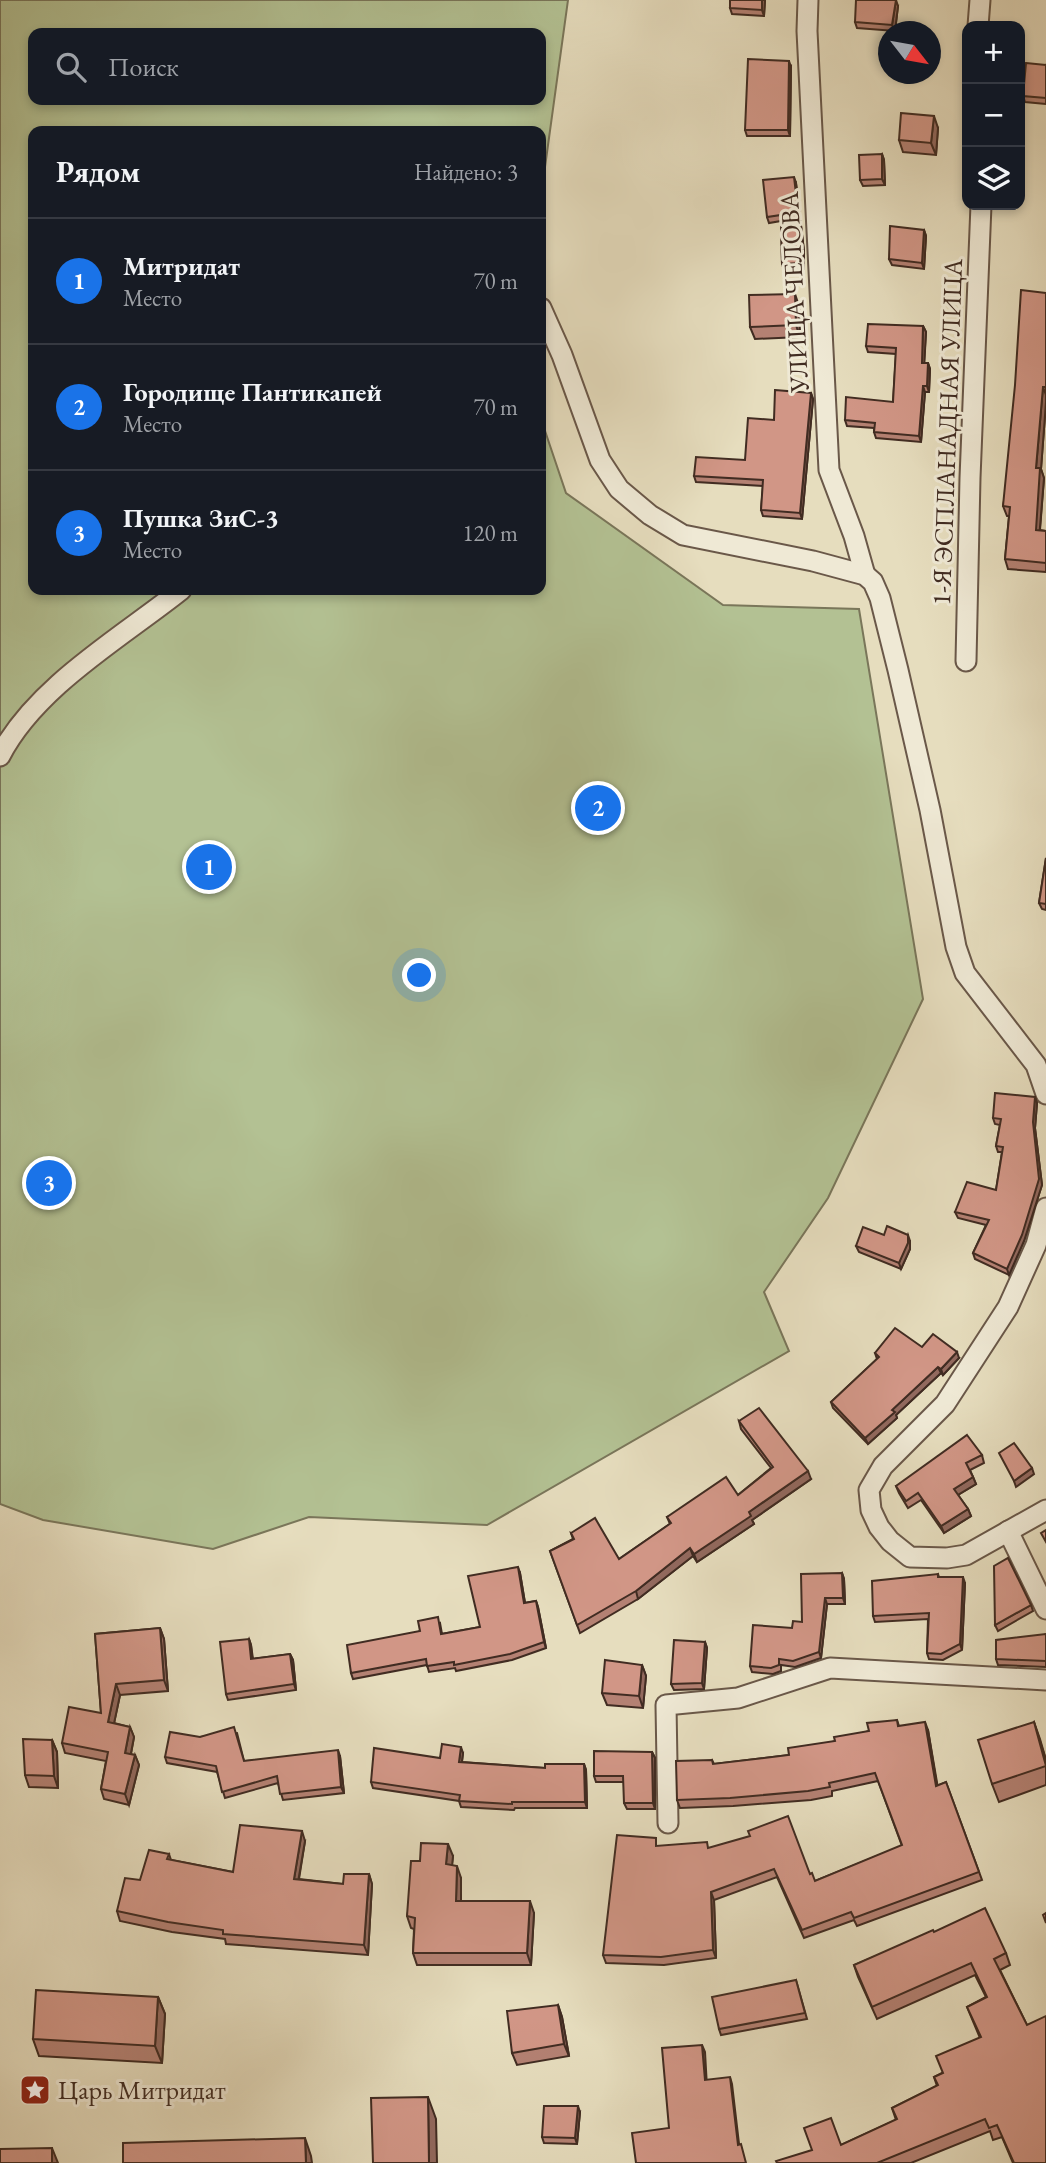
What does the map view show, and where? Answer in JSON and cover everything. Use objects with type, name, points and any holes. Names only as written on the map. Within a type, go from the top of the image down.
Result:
[{"type":"street","name":"УЛИЦА ЧЕЛОВА","points":[[808,0],[829,470],[854,536],[864,575],[873,583],[880,598],[930,810],[960,960],[965,973],[1036,1065],[1046,1094]]},
{"type":"street","points":[[978,21],[980,0]]},
{"type":"street","name":"1-Я ЭСПЛАНАДНАЯ УЛИЦА","points":[[966,661],[981,210]]},
{"type":"street","points":[[546,319],[562,355],[600,460],[619,489],[650,515],[683,535],[813,561],[864,575]]},
{"type":"street","points":[[0,756],[36,707],[68,678],[175,595]]},
{"type":"street","points":[[1046,1208],[1036,1245],[1008,1307],[944,1404],[883,1466],[869,1490],[871,1510],[879,1527],[890,1541],[910,1558],[965,1555],[1046,1510]]},
{"type":"street","points":[[1009,1531],[1046,1609]]},
{"type":"street","points":[[667,1823],[666,1705],[738,1698],[830,1668],[1046,1680]]},
{"type":"green space","points":[[0,0],[568,0],[546,160],[546,126],[28,126],[28,595],[546,595],[546,434],[566,493],[723,605],[859,609],[923,999],[828,1198],[764,1292],[789,1351],[487,1525],[309,1517],[213,1549],[43,1520],[0,1504]]},
{"type":"building","points":[[730,0],[762,0],[762,10],[730,8]]},
{"type":"building","points":[[856,0],[896,0],[893,21],[878,21],[878,24],[855,22]]},
{"type":"building","points":[[748,59],[789,61],[788,130],[745,130]]},
{"type":"building","points":[[1026,63],[1046,65],[1046,98],[1025,96]]},
{"type":"building","points":[[901,113],[934,116],[931,143],[899,140]]},
{"type":"building","points":[[882,154],[882,179],[860,180],[859,155]]},
{"type":"building","points":[[794,177],[802,263],[782,264],[781,215],[767,217],[763,180]]},
{"type":"building","points":[[890,226],[924,230],[922,263],[889,259]]},
{"type":"building","points":[[1021,290],[1046,293],[1046,387],[1043,387],[1036,468],[1040,468],[1036,530],[1046,531],[1046,563],[1005,559],[1010,507],[1003,506]]},
{"type":"building","points":[[795,294],[796,325],[750,327],[749,295]]},
{"type":"building","points":[[868,324],[923,326],[922,363],[928,363],[927,386],[923,386],[919,436],[874,432],[875,423],[845,420],[846,397],[893,402],[896,348],[866,346]]},
{"type":"building","points":[[775,390],[811,393],[800,513],[761,510],[763,480],[694,476],[696,457],[745,460],[748,418],[774,420]]},
{"type":"building","points":[[1046,858],[1046,904],[1039,903]]},
{"type":"building","points":[[995,1093],[1035,1097],[1033,1122],[1039,1179],[1022,1235],[1007,1269],[973,1253],[989,1220],[955,1212],[967,1182],[996,1190],[1003,1147],[996,1146],[1001,1119],[993,1118]]},
{"type":"building","points":[[887,1226],[908,1235],[908,1243],[899,1263],[856,1246],[863,1227],[884,1235]]},
{"type":"building","points":[[895,1328],[922,1347],[933,1334],[957,1352],[865,1438],[831,1402],[879,1357],[875,1353]]},
{"type":"building","points":[[759,1408],[808,1471],[749,1512],[751,1516],[694,1554],[690,1548],[636,1591],[577,1625],[550,1551],[574,1539],[571,1533],[595,1518],[619,1559],[671,1523],[667,1517],[726,1477],[738,1495],[773,1467],[739,1421]]},
{"type":"building","points":[[967,1435],[982,1455],[966,1463],[973,1477],[954,1489],[968,1509],[941,1526],[918,1493],[906,1501],[896,1486]]},
{"type":"building","points":[[1014,1443],[1032,1468],[1014,1481],[999,1453]]},
{"type":"building","points":[[1008,1558],[1031,1605],[995,1625],[994,1566]]},
{"type":"building","points":[[518,1567],[524,1603],[536,1601],[544,1642],[510,1654],[454,1665],[454,1662],[427,1666],[426,1659],[351,1673],[347,1645],[420,1631],[418,1621],[438,1617],[441,1634],[480,1627],[468,1576]]},
{"type":"building","points":[[842,1573],[843,1598],[825,1598],[819,1652],[793,1661],[779,1659],[779,1665],[771,1668],[750,1666],[753,1625],[792,1628],[793,1621],[802,1622],[801,1574]]},
{"type":"building","points":[[938,1574],[938,1577],[963,1577],[960,1644],[941,1654],[927,1653],[929,1613],[873,1616],[872,1581]]},
{"type":"building","points":[[160,1628],[164,1680],[116,1684],[108,1722],[130,1727],[125,1753],[135,1755],[125,1794],[101,1789],[108,1752],[62,1743],[69,1707],[101,1713],[95,1634]]},
{"type":"building","points":[[1046,1634],[1046,1661],[996,1659],[996,1640]]},
{"type":"building","points":[[249,1639],[251,1659],[290,1654],[294,1684],[226,1694],[220,1642]]},
{"type":"building","points":[[674,1640],[705,1642],[702,1683],[671,1684]]},
{"type":"building","points":[[605,1660],[642,1665],[639,1696],[602,1693]]},
{"type":"building","points":[[897,1720],[898,1726],[925,1722],[936,1786],[946,1782],[979,1872],[854,1918],[851,1912],[802,1930],[774,1869],[711,1892],[713,1950],[661,1957],[603,1955],[617,1835],[656,1838],[656,1846],[707,1842],[708,1848],[750,1836],[748,1831],[788,1816],[815,1881],[902,1845],[875,1773],[829,1783],[830,1787],[808,1791],[677,1800],[676,1761],[712,1760],[713,1764],[789,1755],[788,1748],[835,1741],[834,1737],[869,1731],[867,1723]]},
{"type":"building","points":[[1034,1722],[1046,1766],[992,1784],[978,1740]]},
{"type":"building","points":[[234,1727],[244,1761],[338,1750],[341,1787],[280,1794],[277,1776],[222,1792],[216,1766],[165,1757],[170,1732],[200,1737]]},
{"type":"building","points":[[23,1739],[52,1740],[54,1776],[25,1775]]},
{"type":"building","points":[[442,1744],[461,1747],[459,1762],[545,1768],[545,1764],[584,1764],[585,1802],[512,1804],[459,1801],[460,1795],[371,1782],[374,1748],[440,1758]]},
{"type":"building","points":[[594,1751],[652,1752],[653,1803],[624,1803],[623,1776],[594,1776]]},
{"type":"building","points":[[240,1825],[302,1831],[294,1879],[343,1884],[344,1874],[369,1874],[364,1945],[223,1934],[223,1930],[117,1911],[125,1878],[140,1880],[149,1850],[169,1854],[167,1859],[233,1872]]},
{"type":"building","points":[[421,1843],[448,1844],[446,1864],[457,1866],[456,1901],[530,1901],[527,1953],[413,1953],[415,1918],[407,1916],[411,1861],[420,1861]]},
{"type":"building","points":[[985,1908],[1006,1953],[994,1959],[1027,2025],[1046,2016],[1046,2163],[1014,2163],[997,2125],[989,2128],[985,2119],[877,2163],[777,2163],[776,2161],[812,2150],[804,2128],[831,2118],[841,2145],[897,2119],[892,2108],[938,2085],[934,2077],[943,2073],[936,2056],[981,2037],[967,2007],[987,1997],[971,1963],[872,2007],[854,1965]]},
{"type":"building","points":[[796,1980],[805,2013],[719,2029],[712,1997]]},
{"type":"building","points":[[36,1990],[158,1997],[155,2046],[33,2039]]},
{"type":"building","points":[[558,2005],[564,2044],[512,2053],[507,2011]]},
{"type":"building","points":[[702,2045],[705,2080],[730,2077],[738,2145],[741,2144],[746,2163],[636,2163],[632,2133],[669,2128],[662,2048]]},
{"type":"building","points":[[428,2097],[429,2163],[373,2163],[371,2098]]},
{"type":"building","points":[[544,2106],[578,2106],[575,2138],[542,2137]]},
{"type":"building","points":[[305,2138],[306,2163],[123,2163],[123,2143]]},
{"type":"building","points":[[52,2148],[52,2163],[0,2163],[0,2149]]},
{"type":"place","name":"Городище Пантикапей","points":[[598,808]]},
{"type":"place","name":"Митридат","points":[[209,867]]},
{"type":"place","name":"Пушка ЗиС-3","points":[[49,1183]]},
{"type":"place","name":"Царь Митридат","points":[[35,2090]]}]
